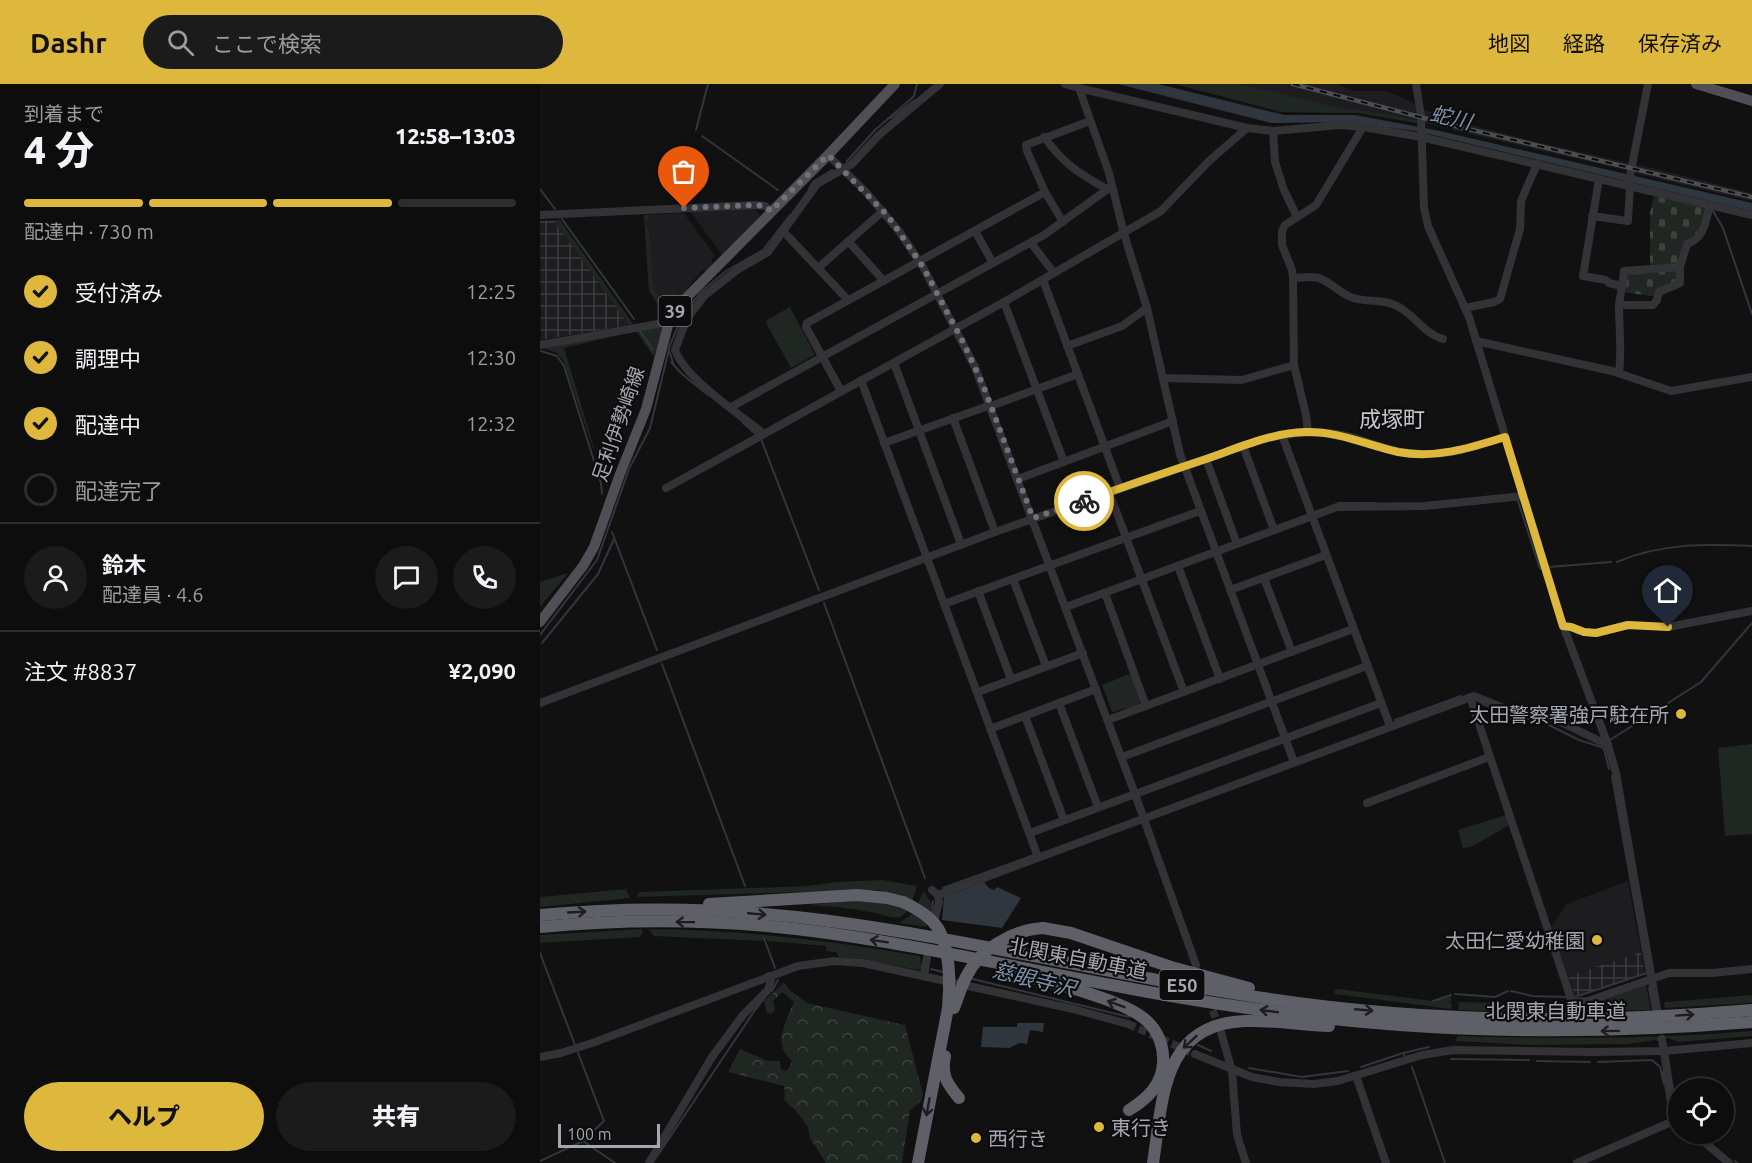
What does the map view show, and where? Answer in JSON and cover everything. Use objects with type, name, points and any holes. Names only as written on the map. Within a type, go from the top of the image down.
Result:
[{"type":"highway","points":[[615,910],[857,895],[903,902],[924,914],[942,936],[951,1008],[943,1071],[948,1084],[959,1098]]},
{"type":"highway","name":"北関東自動車道","points":[[540,915],[615,910],[702,910],[822,920],[940,939],[1231,993],[1443,1017],[1581,1019],[1658,1017],[1752,1010]]},
{"type":"highway","name":"北関東自動車道","points":[[540,927],[616,922],[728,923],[821,932],[932,954],[1244,1007],[1324,1018],[1411,1026],[1580,1031],[1639,1030],[1752,1022]]},
{"type":"highway","points":[[918,1163],[951,1008],[967,975],[982,955],[1015,934],[1043,928],[1071,933],[1216,981],[1263,991],[1291,994],[1326,1005]]},
{"type":"highway","points":[[932,954],[1042,980],[1128,1008],[1147,1020],[1161,1042],[1162,1070],[1153,1091],[1129,1110]]},
{"type":"highway","points":[[1153,1163],[1170,1070],[1174,1060],[1187,1043],[1205,1030],[1244,1021],[1370,1028],[1411,1026]]},
{"type":"main road","name":"足利伊勢崎線","points":[[540,622],[584,566],[594,547],[646,409],[669,322],[686,298],[733,264],[771,211],[896,84]]},
{"type":"main road","points":[[1696,84],[1752,101]]},
{"type":"main road","name":"足利伊勢崎線","points":[[540,617],[556,601]]},
{"type":"street","points":[[763,433],[686,369],[675,350],[682,328],[694,307],[733,264],[768,252],[820,182],[852,164],[879,135],[940,84]]},
{"type":"street","points":[[1065,84],[1247,128],[1273,131],[1340,125],[1421,136],[1752,215]]},
{"type":"street","points":[[1416,84],[1424,208],[1428,226],[1465,308],[1563,626],[1608,745],[1616,773],[1657,1009]]},
{"type":"street","points":[[1593,216],[1628,221],[1629,185],[1648,84]]},
{"type":"street","points":[[1079,88],[1147,308],[1184,466],[1294,762]]},
{"type":"street","points":[[1063,222],[1045,192],[1026,147],[1027,143],[1090,121]]},
{"type":"street","points":[[1308,432],[1294,364],[1292,270],[1281,238],[1285,225],[1316,205],[1363,127]]},
{"type":"street","points":[[666,488],[1124,234],[1161,211],[1209,161],[1247,128]]},
{"type":"street","points":[[1273,131],[1275,162],[1284,190],[1297,217]]},
{"type":"street","points":[[1044,137],[1061,159],[1110,187]]},
{"type":"street","points":[[828,155],[883,211],[920,261],[975,367],[1122,757],[1196,965]]},
{"type":"street","points":[[1465,308],[1500,299],[1520,229],[1521,201],[1537,164]]},
{"type":"street","points":[[1599,179],[1583,276],[1606,280],[1622,286]]},
{"type":"street","points":[[731,407],[1031,243],[1110,187]]},
{"type":"street","points":[[841,392],[806,325],[1045,192]]},
{"type":"street","points":[[540,215],[755,205],[765,206],[771,211]]},
{"type":"street","points":[[1619,305],[1653,305],[1659,292],[1680,283],[1680,267],[1687,244],[1696,241],[1700,236],[1710,205]]},
{"type":"street","points":[[818,268],[883,211]]},
{"type":"street","points":[[783,231],[848,300]]},
{"type":"street","points":[[975,231],[993,263]]},
{"type":"street","points":[[848,241],[884,281]]},
{"type":"street","points":[[1031,243],[1054,273]]},
{"type":"street","points":[[1619,374],[1622,352],[1619,305],[1624,271],[1680,267]]},
{"type":"street","points":[[1293,278],[1321,279],[1354,298],[1369,302],[1392,303],[1403,309],[1430,333],[1443,339]]},
{"type":"street","points":[[1043,280],[1120,488]]},
{"type":"street","points":[[1004,302],[1064,462]]},
{"type":"street","points":[[1067,346],[1122,326],[1147,308]]},
{"type":"street","points":[[540,345],[669,322]]},
{"type":"street","points":[[1476,340],[1619,374],[1671,391],[1752,377]]},
{"type":"street","points":[[894,363],[961,544]]},
{"type":"street","points":[[1163,378],[1242,380],[1294,364]]},
{"type":"street","points":[[884,443],[1078,374]]},
{"type":"street","points":[[861,381],[1038,857]]},
{"type":"street","points":[[953,418],[995,532]]},
{"type":"street","points":[[1018,479],[1173,422]]},
{"type":"street","points":[[540,703],[961,544],[1184,466],[1282,435],[1308,432],[1343,435],[1383,448],[1419,454],[1456,452],[1505,437]]},
{"type":"street","points":[[1282,435],[1390,726]]},
{"type":"street","points":[[1243,446],[1274,530]]},
{"type":"street","points":[[1206,459],[1237,544]]},
{"type":"street","points":[[1109,492],[1184,692]]},
{"type":"street","points":[[1066,607],[1311,516],[1345,506],[1425,506],[1523,496]]},
{"type":"street","points":[[944,604],[1200,511]]},
{"type":"street","points":[[1230,590],[1326,555]]},
{"type":"street","points":[[1178,566],[1220,679]]},
{"type":"street","points":[[1264,578],[1292,652]]},
{"type":"street","points":[[1013,579],[1046,666]]},
{"type":"street","points":[[978,591],[1011,679]]},
{"type":"street","points":[[1105,593],[1146,706]]},
{"type":"street","points":[[1563,626],[1596,633],[1628,625],[1668,627],[1752,611]]},
{"type":"street","points":[[1108,720],[1353,628]]},
{"type":"street","points":[[978,692],[1083,653]]},
{"type":"street","points":[[1122,757],[1367,666]]},
{"type":"street","points":[[990,729],[1096,689]]},
{"type":"street","points":[[932,928],[939,902],[935,892],[1038,857],[1470,697],[1474,696],[1506,709],[1552,718],[1608,745]]},
{"type":"street","points":[[1470,697],[1572,1002],[1588,1001],[1670,973],[1752,969]]},
{"type":"street","points":[[1059,703],[1098,807]]},
{"type":"street","points":[[1030,833],[1382,703]]},
{"type":"street","points":[[1025,716],[1064,820]]},
{"type":"street","points":[[1367,803],[1489,757]]},
{"type":"street","points":[[924,975],[932,954]]},
{"type":"street","points":[[540,1057],[595,1042],[798,966],[834,961],[863,963],[924,975],[1128,1024]]},
{"type":"street","points":[[649,1163],[712,1057],[735,1025],[768,990],[771,981],[769,976]]},
{"type":"street","points":[[1221,1032],[1232,1071],[1237,1135],[1246,1163]]},
{"type":"street","points":[[1662,1039],[1669,1078]]},
{"type":"street","points":[[1195,1054],[1232,1071],[1267,1080],[1299,1084],[1328,1083],[1422,1055],[1453,1050],[1664,1051],[1752,1043]]},
{"type":"street","points":[[1356,1076],[1386,1163]]},
{"type":"street","points":[[1577,1163],[1589,1161],[1668,1126]]},
{"type":"street","points":[[1707,1144],[1729,1163]]},
{"type":"shaded area","points":[[1118,84],[1158,84],[1284,115],[1355,115],[1435,130],[1752,203],[1752,211],[1416,131],[1346,122],[1271,123]]},
{"type":"shaded area","points":[[1175,84],[1337,84],[1354,91],[1387,91],[1416,104],[1417,123],[1358,113],[1281,112]]},
{"type":"shaded area","points":[[1424,110],[1540,143],[1630,163],[1629,171],[1424,123]]},
{"type":"shaded area","points":[[1636,164],[1752,193],[1752,201],[1634,173]]},
{"type":"shaded area","points":[[754,208],[760,215],[722,255],[690,211]]},
{"type":"shaded area","points":[[684,213],[715,256],[711,261],[713,264],[706,272],[703,269],[666,315],[649,291],[644,215]]},
{"type":"shaded area","points":[[554,220],[629,325],[541,340],[540,221]]},
{"type":"shaded area","name":"太田仁愛幼稚園","points":[[1628,881],[1641,952],[1568,976],[1551,927],[1567,904]]},
{"type":"shaded area","points":[[984,882],[989,888],[994,890],[997,887],[1021,898],[1002,928],[942,920],[944,897]]},
{"type":"shaded area","points":[[1641,952],[1645,974],[1575,997],[1568,976]]},
{"type":"shaded area","points":[[1017,1023],[1044,1023],[1043,1032],[1030,1030],[1027,1044],[1020,1043],[1009,1048],[981,1047],[983,1027],[1017,1027]]},
{"type":"green space","points":[[1175,84],[1240,84],[1347,110],[1354,109],[1417,120],[1417,123],[1358,113],[1281,112]]},
{"type":"green space","points":[[1654,196],[1708,208],[1699,236],[1686,244],[1679,265],[1650,266],[1650,213]]},
{"type":"green space","points":[[644,215],[650,215],[645,224],[649,229],[653,288],[663,302],[673,293],[680,299],[668,315],[649,291]]},
{"type":"green space","points":[[554,220],[560,220],[633,324],[629,325]]},
{"type":"green space","points":[[1679,267],[1679,282],[1657,297],[1622,292],[1626,272]]},
{"type":"green space","points":[[790,307],[814,353],[791,368],[766,323],[767,320]]},
{"type":"green space","points":[[664,324],[654,357],[636,331],[564,348],[593,448],[563,360],[557,353],[543,348]]},
{"type":"green space","points":[[568,573],[540,607],[540,582]]},
{"type":"green space","points":[[1132,673],[1141,700],[1139,705],[1112,712],[1102,685]]},
{"type":"green space","points":[[1752,744],[1752,834],[1725,836],[1718,748]]},
{"type":"green space","points":[[1506,815],[1509,825],[1475,845],[1463,849],[1458,830]]},
{"type":"green space","points":[[882,880],[917,886],[910,907],[902,916],[893,917],[855,909],[808,905],[829,903],[833,900],[908,898],[878,890],[637,897],[640,892],[808,886]]},
{"type":"green space","points":[[626,889],[630,898],[540,907],[540,897]]},
{"type":"green space","points":[[924,891],[931,903],[926,927],[899,923],[912,914]]},
{"type":"green space","points":[[641,929],[643,932],[640,937],[540,943],[540,935]]},
{"type":"green space","points":[[649,929],[717,931],[852,945],[920,956],[923,965],[922,969],[918,970],[839,957],[836,952],[826,951],[826,946],[767,941],[766,938],[763,938],[763,941],[654,936]]},
{"type":"green space","points":[[784,983],[807,1003],[905,1025],[923,1094],[921,1101],[910,1110],[902,1163],[826,1163],[810,1138],[808,1127],[784,1100],[784,1086],[728,1072],[740,1049],[768,1061],[780,1061],[781,1070],[787,1071],[792,1062],[785,1053],[781,1041],[787,1017],[794,1002],[782,992],[773,1001],[775,1010],[771,1014],[767,1013],[764,1001]]},
{"type":"green space","points":[[1646,985],[1651,1010],[1511,1012],[1458,1010],[1459,1002],[1586,1005]]},
{"type":"green space","points":[[1337,989],[1433,1001],[1451,995],[1449,1002],[1452,1004],[1451,1009],[1335,994],[1334,991]]},
{"type":"green space","points":[[1752,995],[1752,1003],[1665,1008],[1664,1003],[1667,1002]]},
{"type":"green space","points":[[1752,1031],[1752,1036],[1678,1042],[1669,1038],[1628,1044],[1533,1045],[1456,1041],[1457,1036],[1604,1038]]},
{"type":"waterway","points":[[696,130],[708,84]]},
{"type":"waterway","points":[[847,161],[875,130],[914,96],[917,84]]},
{"type":"waterway","points":[[888,118],[915,100]]},
{"type":"waterway","points":[[702,136],[778,190]]},
{"type":"waterway","points":[[809,188],[814,181],[832,170]]},
{"type":"waterway","points":[[540,189],[555,209]]},
{"type":"waterway","points":[[1713,211],[1723,228],[1752,314]]},
{"type":"waterway","points":[[540,635],[597,560],[629,469],[650,428],[670,345],[684,312],[703,290],[726,271],[763,250],[790,215]]},
{"type":"waterway","points":[[562,219],[634,319]]},
{"type":"waterway","points":[[640,331],[653,350]]},
{"type":"waterway","points":[[541,351],[557,356],[564,366],[601,483],[602,494]]},
{"type":"waterway","points":[[669,351],[674,365]]},
{"type":"waterway","points":[[671,362],[708,395]]},
{"type":"waterway","points":[[743,423],[757,435]]},
{"type":"waterway","points":[[761,439],[819,590]]},
{"type":"waterway","points":[[1518,501],[1540,569]]},
{"type":"waterway","points":[[1338,503],[1374,503]]},
{"type":"waterway","points":[[612,532],[657,650]]},
{"type":"waterway","points":[[542,643],[598,574],[614,539]]},
{"type":"waterway","points":[[1617,562],[1666,548],[1700,545],[1752,546]]},
{"type":"waterway","points":[[1549,567],[1611,562]]},
{"type":"waterway","points":[[824,603],[925,878]]},
{"type":"waterway","points":[[1610,740],[1701,682],[1752,623]]},
{"type":"waterway","points":[[662,664],[745,886]]},
{"type":"waterway","points":[[1395,720],[1461,696]]},
{"type":"waterway","points":[[1480,703],[1510,715],[1543,722],[1579,740],[1601,747],[1604,749],[1609,769]]},
{"type":"waterway","points":[[1575,997],[1647,973],[1612,776]]},
{"type":"waterway","points":[[943,888],[1034,855]]},
{"type":"waterway","name":"慈眼寺沢","points":[[931,913],[933,901]]},
{"type":"waterway","points":[[764,938],[775,968]]},
{"type":"waterway","points":[[540,953],[575,1045]]},
{"type":"waterway","name":"慈眼寺沢","points":[[931,969],[943,972]]},
{"type":"waterway","name":"慈眼寺沢","points":[[969,978],[1129,1017]]},
{"type":"waterway","points":[[772,991],[778,980]]},
{"type":"waterway","points":[[1649,988],[1653,1009]]},
{"type":"waterway","points":[[1455,994],[1495,997],[1508,991]]},
{"type":"waterway","points":[[1511,991],[1532,996],[1568,997]]},
{"type":"waterway","points":[[1433,1001],[1451,995]]},
{"type":"waterway","points":[[656,1158],[764,999]]},
{"type":"waterway","name":"慈眼寺沢","points":[[1198,1045],[1211,1051]]},
{"type":"waterway","points":[[1403,1053],[1429,1047]]},
{"type":"waterway","points":[[577,1050],[604,1121],[583,1141]]},
{"type":"waterway","name":"慈眼寺沢","points":[[1361,1067],[1403,1053],[1405,1056]]},
{"type":"waterway","points":[[1451,1059],[1529,1060]]},
{"type":"waterway","points":[[1598,1062],[1652,1060],[1660,1067],[1664,1084]]},
{"type":"waterway","points":[[1537,1061],[1590,1062]]},
{"type":"waterway","name":"慈眼寺沢","points":[[1412,1067],[1445,1163]]},
{"type":"waterway","name":"慈眼寺沢","points":[[1249,1068],[1302,1077],[1348,1071]]},
{"type":"waterway","points":[[1663,1072],[1668,1102]]},
{"type":"waterway","points":[[540,1161],[583,1141],[615,1163]]},
{"type":"tunnel","points":[[1208,999],[1220,1029]]},
{"type":"tunnel","points":[[1128,1024],[1195,1054]]},
{"type":"railway","points":[[1293,84],[1447,124],[1752,197]]},
{"type":"way so far","points":[[684,208],[761,205],[771,211],[828,155],[888,216],[923,267],[983,385],[1033,518],[1084,501]]},
{"type":"place","name":"太田警察署強戸駐在所","points":[[1681,714]]},
{"type":"place","name":"太田仁愛幼稚園","points":[[1597,940]]},
{"type":"place","name":"東行き","points":[[1099,1127]]},
{"type":"place","name":"西行き","points":[[976,1138]]},
{"type":"district","name":"成塚町","points":[[1392,418]]},
{"type":"route","points":[[1084,501],[1264,439],[1291,433],[1343,435],[1383,448],[1419,454],[1456,452],[1505,437],[1563,626],[1596,633],[1628,625],[1668,627]]},
{"type":"water label","name":"蛇川","points":[[1451,117]]}]
